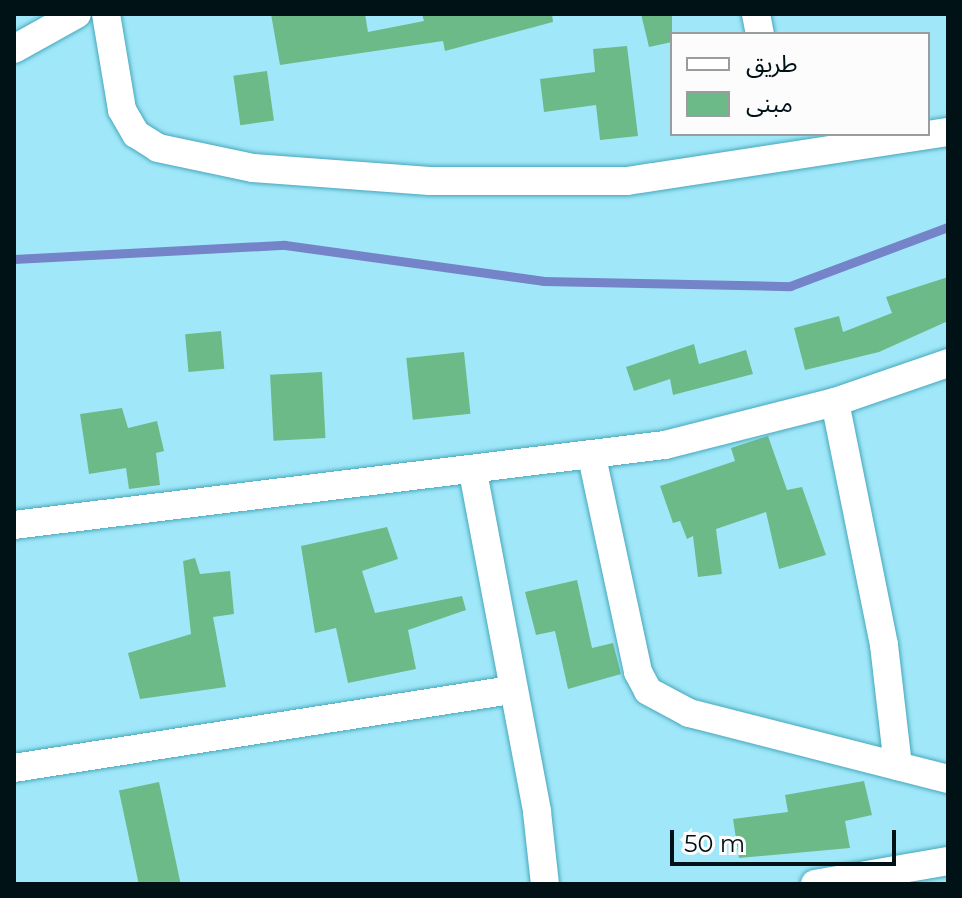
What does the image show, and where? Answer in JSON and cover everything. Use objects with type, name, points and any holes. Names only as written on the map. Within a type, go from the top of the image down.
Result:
[{"type":"street","points":[[14,49],[77,14]]},
{"type":"street","points":[[106,14],[128,126],[158,148],[182,155],[340,177],[507,182],[627,181],[784,146],[901,136]]},
{"type":"street","points":[[14,525],[592,457],[713,435],[835,402],[948,363]]},
{"type":"street","points":[[835,402],[884,645],[898,766]]},
{"type":"street","points":[[592,457],[638,672],[648,691],[689,713],[948,779]]},
{"type":"street","points":[[473,472],[545,884]]},
{"type":"street","points":[[14,768],[511,690]]},
{"type":"street","points":[[815,884],[948,861]]},
{"type":"building","points":[[271,14],[365,14],[368,32],[424,21],[422,14],[552,14],[553,22],[445,51],[443,41],[280,65]]},
{"type":"building","points":[[641,14],[672,14],[670,42],[649,47]]},
{"type":"building","points":[[627,46],[638,136],[600,140],[596,105],[544,112],[540,79],[595,72],[593,49]]},
{"type":"building","points":[[267,71],[274,121],[240,125],[233,76]]},
{"type":"building","points":[[948,277],[948,321],[879,352],[805,370],[794,328],[839,316],[843,332],[892,313],[886,297]]},
{"type":"building","points":[[221,331],[224,369],[188,372],[185,334]]},
{"type":"building","points":[[694,344],[699,364],[746,350],[753,374],[673,395],[670,379],[634,391],[626,367]]},
{"type":"building","points":[[464,352],[470,414],[413,420],[406,358]]},
{"type":"building","points":[[322,372],[325,438],[274,441],[270,375]]},
{"type":"building","points":[[122,408],[128,428],[157,421],[164,451],[156,453],[160,485],[129,489],[126,468],[89,474],[80,414]]},
{"type":"building","points":[[768,436],[787,490],[802,487],[826,555],[779,569],[766,512],[716,529],[722,574],[698,577],[693,536],[687,539],[680,521],[673,523],[660,486],[735,461],[731,448]]},
{"type":"building","points":[[387,527],[398,559],[362,571],[375,613],[462,596],[466,610],[408,630],[416,669],[348,683],[336,628],[315,633],[301,546]]},
{"type":"building","points":[[195,558],[200,574],[230,571],[234,614],[213,617],[226,687],[140,699],[128,653],[191,634],[183,561]]},
{"type":"building","points":[[577,580],[592,648],[613,643],[621,674],[568,689],[555,631],[536,635],[525,592]]},
{"type":"building","points":[[864,781],[872,815],[845,821],[850,848],[739,858],[733,819],[788,812],[785,795]]},
{"type":"building","points":[[159,782],[181,884],[139,884],[119,791]]},
{"type":"waterway","points":[[14,259],[285,245],[543,281],[790,286],[948,227]]}]
